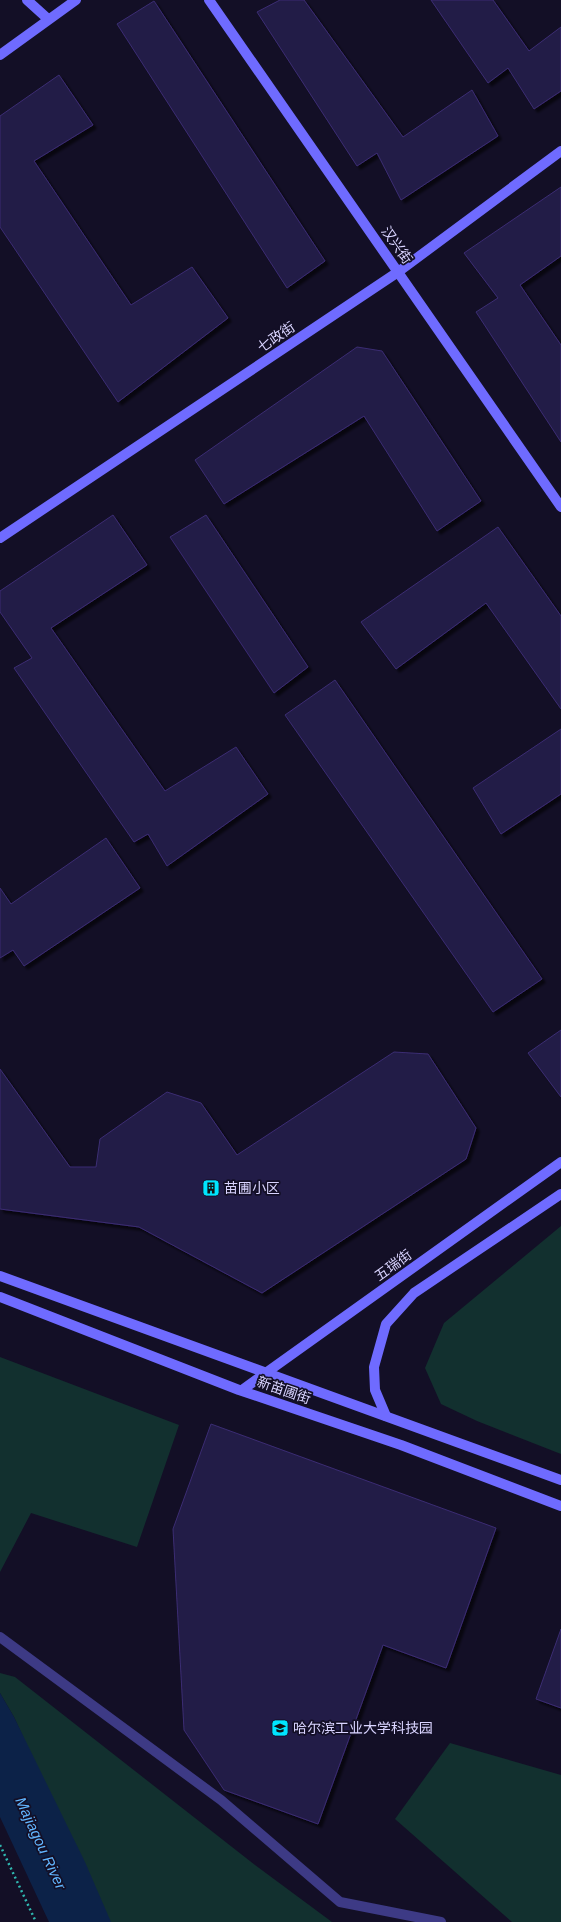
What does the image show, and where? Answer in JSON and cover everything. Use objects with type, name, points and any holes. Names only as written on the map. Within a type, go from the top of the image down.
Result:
[{"type":"main road","points":[[27,0],[48,19]]},
{"type":"main road","points":[[0,56],[48,19],[76,0]]},
{"type":"main road","name":"汉兴街","points":[[210,0],[561,507]]},
{"type":"main road","name":"七政街","points":[[0,538],[398,272],[561,151]]},
{"type":"main road","name":"五瑞街","points":[[242,1390],[561,1162]]},
{"type":"main road","points":[[386,1416],[375,1390],[374,1367],[386,1324],[414,1293],[561,1194]]},
{"type":"main road","name":"新苗圃街","points":[[0,1276],[561,1480]]},
{"type":"main road","name":"新苗圃街","points":[[0,1298],[242,1390],[401,1445],[561,1506]]},
{"type":"street","points":[[0,1637],[221,1800],[340,1902],[441,1922]]},
{"type":"path","points":[[0,1845],[36,1922]]},
{"type":"green space","points":[[561,1226],[561,1454],[477,1421],[441,1404],[425,1368],[444,1323]]},
{"type":"green space","points":[[0,1357],[179,1425],[137,1547],[31,1513],[0,1572]]},
{"type":"green space","points":[[0,1673],[15,1677],[255,1865],[332,1922],[108,1922],[14,1717],[0,1693]]},
{"type":"green space","points":[[450,1743],[561,1775],[561,1922],[512,1922],[395,1819]]},
{"type":"water","name":"Majiagou River","points":[[0,1693],[14,1717],[85,1862],[111,1922],[49,1922],[0,1817]]},
{"type":"building","points":[[280,0],[304,0],[403,137],[472,90],[498,136],[401,200],[377,153],[357,166],[257,12]]},
{"type":"building","points":[[431,0],[493,0],[529,51],[561,27],[561,91],[534,109],[508,68],[488,83]]},
{"type":"building","points":[[154,1],[325,261],[287,288],[117,24]]},
{"type":"building","points":[[59,75],[93,125],[34,161],[131,305],[192,267],[228,318],[118,402],[0,227],[0,116]]},
{"type":"building","points":[[561,187],[561,256],[520,285],[561,345],[561,442],[476,312],[498,298],[464,253]]},
{"type":"building","points":[[357,347],[382,351],[481,501],[437,531],[364,416],[224,504],[195,460]]},
{"type":"building","points":[[113,515],[147,565],[51,628],[165,791],[236,747],[268,794],[167,866],[148,834],[134,842],[14,668],[32,658],[0,612],[0,591]]},
{"type":"building","points":[[206,515],[308,667],[274,693],[170,537]]},
{"type":"building","points":[[498,527],[561,616],[561,709],[486,603],[396,669],[361,622]]},
{"type":"building","points":[[335,680],[542,979],[493,1012],[285,715]]},
{"type":"building","points":[[561,729],[561,794],[501,834],[473,788]]},
{"type":"building","points":[[106,838],[140,888],[24,966],[13,950],[0,958],[0,888],[11,904]]},
{"type":"building","points":[[561,1030],[561,1097],[528,1053]]},
{"type":"building","name":"苗圃小区","points":[[394,1052],[428,1054],[476,1128],[466,1159],[262,1293],[139,1227],[0,1209],[0,1069],[70,1167],[96,1167],[100,1139],[167,1092],[201,1103],[237,1155]]},
{"type":"building","points":[[211,1424],[496,1528],[446,1668],[383,1645],[318,1824],[224,1790],[184,1730],[173,1529]]},
{"type":"building","points":[[561,1629],[561,1708],[536,1699]]},
{"type":"place","name":"苗圃小区","points":[[211,1188]]},
{"type":"place","name":"哈尔滨工业大学科技园","points":[[280,1728]]}]
